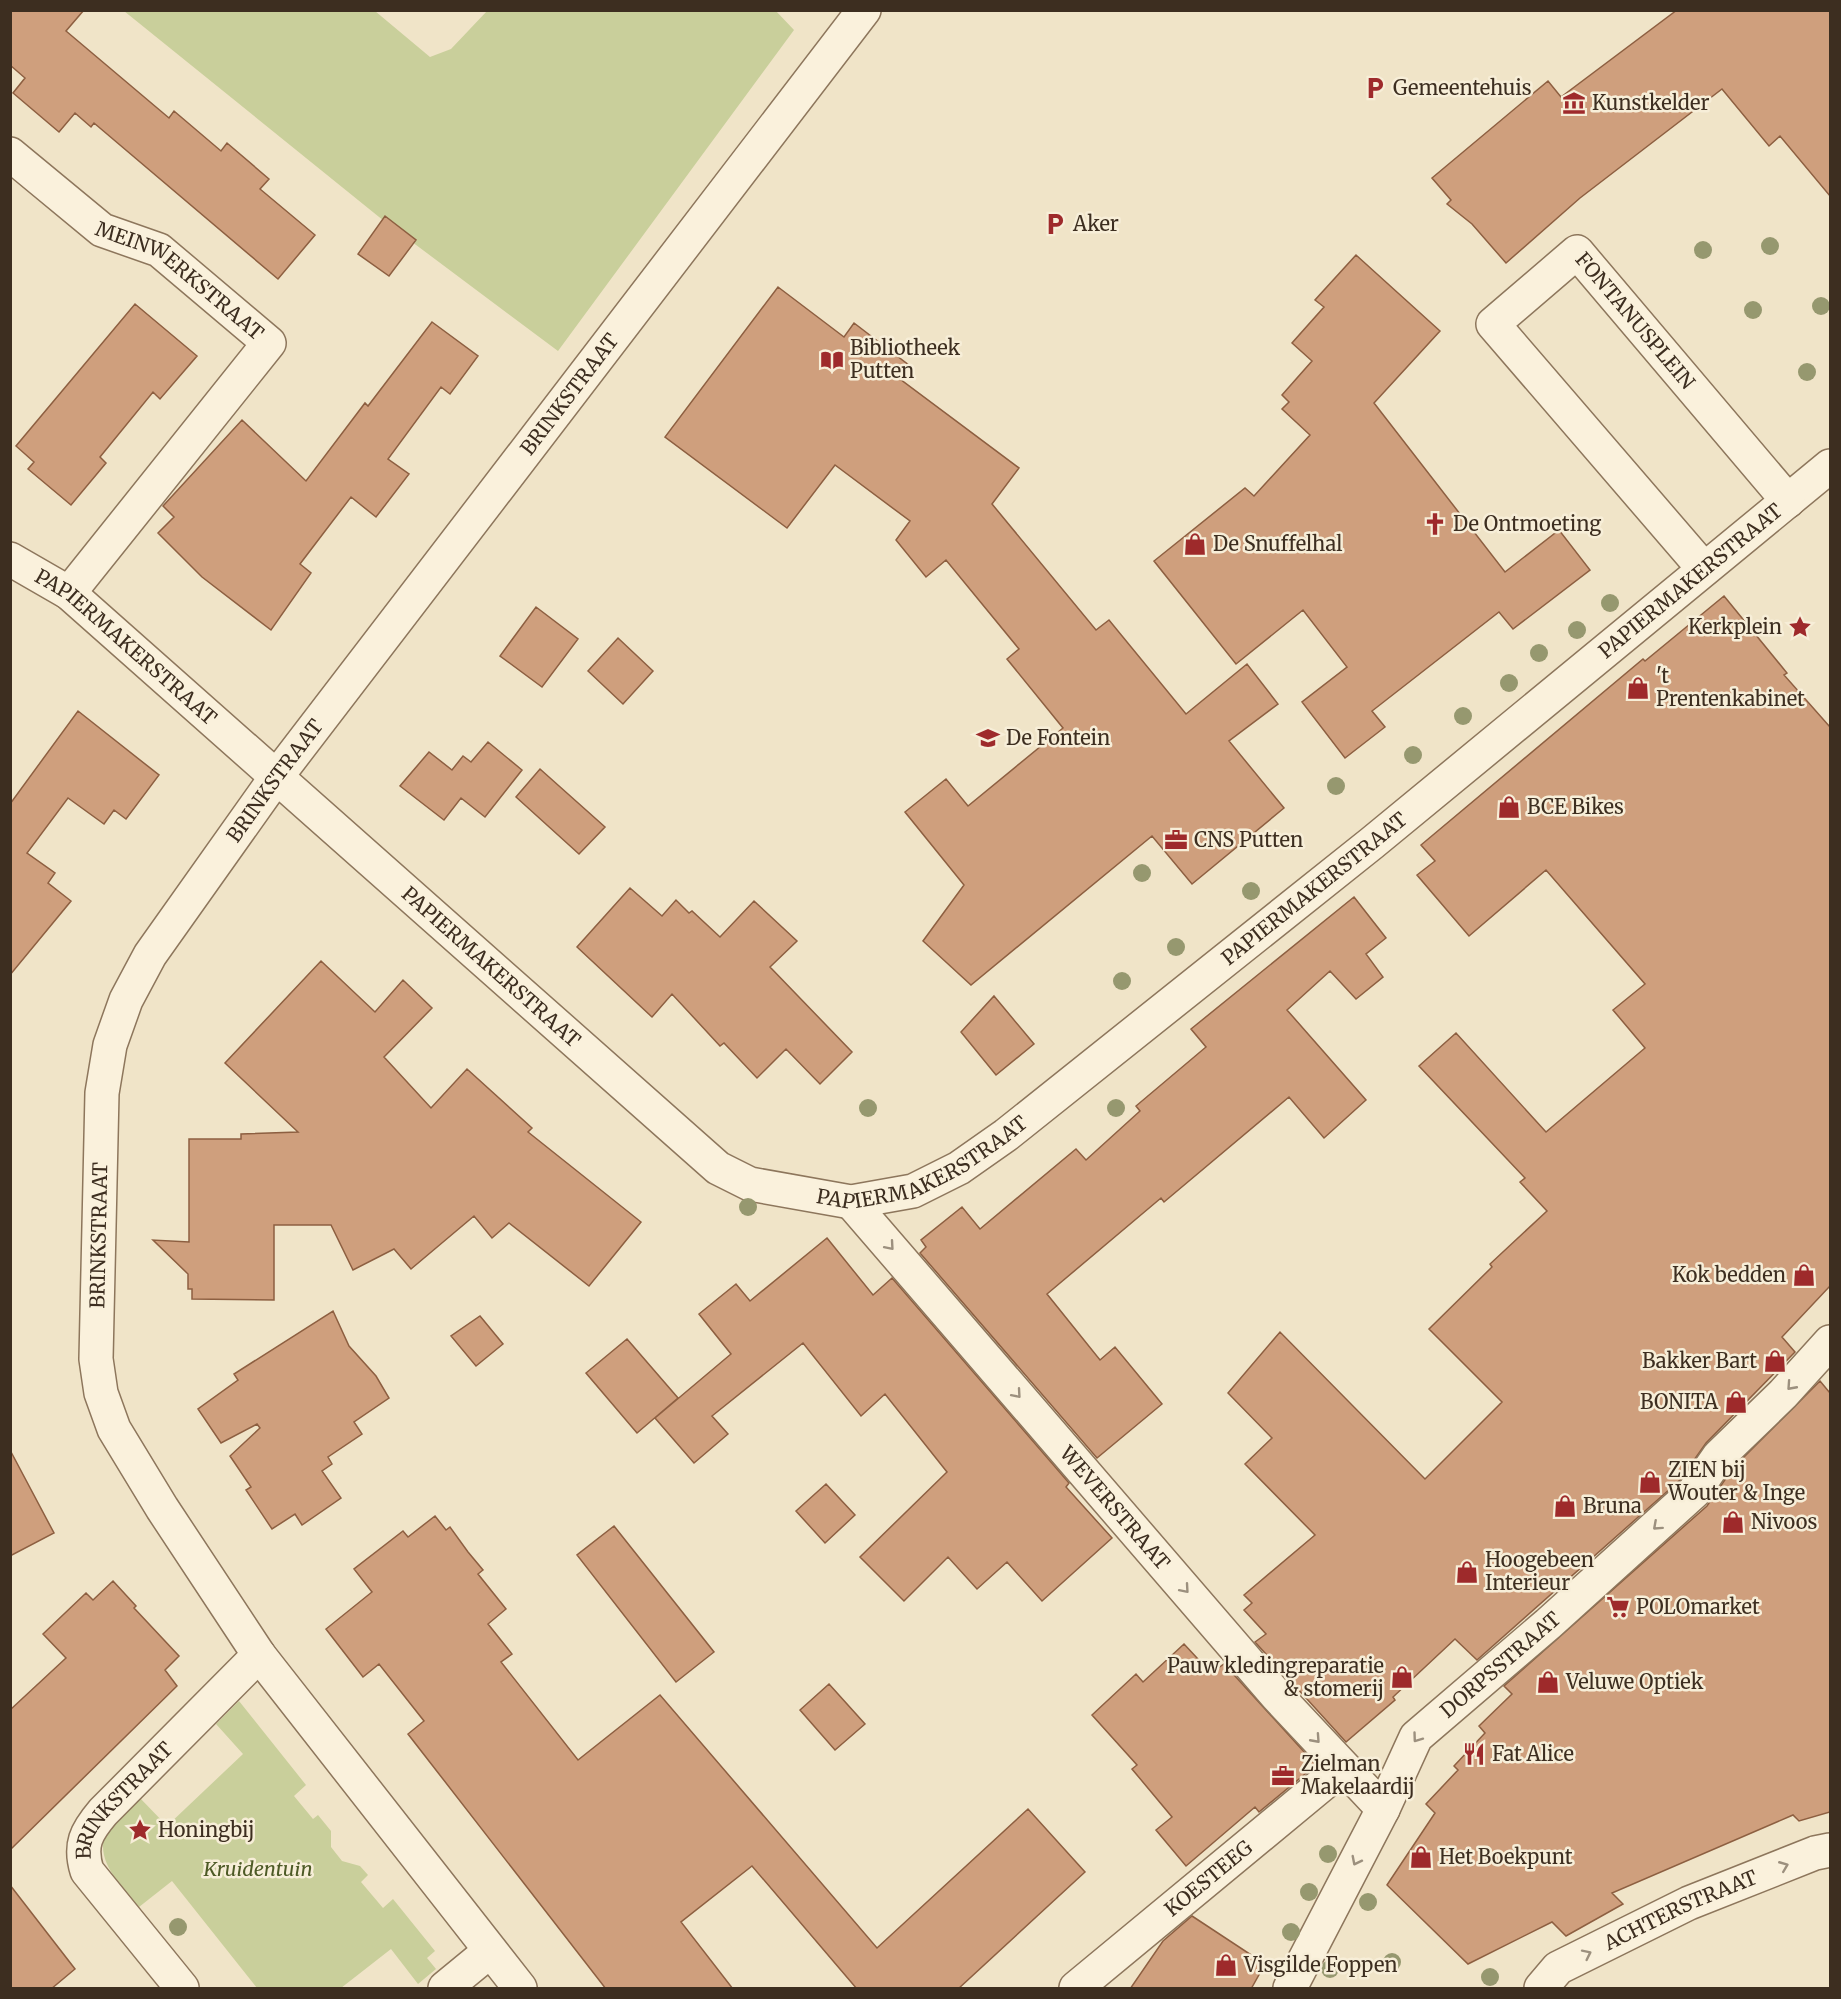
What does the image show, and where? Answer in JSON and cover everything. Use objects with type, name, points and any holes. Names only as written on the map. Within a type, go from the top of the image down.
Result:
[{"type":"street","name":"BRINKSTRAAT","points":[[520,1989],[259,1655],[162,1509],[114,1429],[101,1393],[96,1359],[102,1093],[110,1045],[126,1000],[150,955],[277,777],[864,10]]},
{"type":"street","name":"MEINWERKSTRAAT","points":[[10,154],[102,230],[159,250],[268,343],[69,593]]},
{"type":"street","name":"FONTANUSPLEIN","points":[[1704,569],[1493,324],[1577,252],[1788,501]]},
{"type":"street","name":"PAPIERMAKERSTRAAT","points":[[10,559],[69,593],[718,1168],[750,1184],[851,1202],[914,1191],[959,1168],[1006,1135],[1372,843],[1830,466]]},
{"type":"street","name":"WEVERSTRAAT","points":[[851,1202],[1277,1696],[1383,1809]]},
{"type":"street","name":"DORPSSTRAAT","points":[[1290,1989],[1383,1809],[1416,1737],[1548,1624],[1694,1492],[1719,1456],[1784,1394],[1830,1342]]},
{"type":"street","name":"BRINKSTRAAT","points":[[182,1989],[87,1871],[82,1855],[83,1840],[90,1827],[103,1812],[259,1655]]},
{"type":"street","name":"KOESTEEG","points":[[1076,1989],[1342,1767]]},
{"type":"street","name":"ACHTERSTRAAT","points":[[1541,1989],[1558,1968],[1689,1904],[1815,1853],[1830,1850]]},
{"type":"street","points":[[445,1989],[490,1951]]},
{"type":"green space","points":[[124,11],[375,11],[430,57],[451,49],[487,11],[776,11],[794,30],[558,351],[384,221]]},
{"type":"green space","name":"Kruidentuin","points":[[239,1701],[306,1785],[294,1796],[313,1819],[318,1815],[331,1831],[331,1847],[342,1861],[360,1866],[368,1875],[361,1882],[383,1908],[393,1899],[435,1951],[427,1958],[436,1969],[418,1984],[391,1949],[341,1988],[257,1988],[172,1881],[139,1907],[109,1868],[103,1847],[105,1836],[111,1824],[139,1797],[167,1826],[243,1754],[216,1724]]},
{"type":"building","points":[[10,10],[84,10],[66,31],[169,118],[174,111],[221,151],[227,143],[269,179],[260,189],[315,235],[278,279],[94,123],[91,127],[75,113],[59,132],[13,93],[25,78],[10,65]]},
{"type":"building","points":[[1677,10],[1830,10],[1830,196],[1780,136],[1769,146],[1722,89],[1580,198],[1506,263],[1472,224],[1447,204],[1451,200],[1432,178],[1548,81],[1561,97]]},
{"type":"building","points":[[385,216],[416,240],[389,276],[358,254]]},
{"type":"building","points":[[1356,255],[1440,331],[1374,403],[1505,572],[1559,530],[1590,570],[1513,629],[1499,612],[1372,711],[1385,727],[1345,758],[1302,702],[1347,667],[1303,610],[1236,664],[1154,561],[1245,488],[1254,496],[1310,435],[1282,409],[1289,402],[1282,395],[1312,361],[1292,343],[1324,307],[1315,300]]},
{"type":"building","points":[[778,287],[844,337],[854,323],[910,366],[900,379],[1019,468],[992,504],[1096,630],[1109,620],[1186,714],[1247,664],[1278,704],[1229,741],[1284,808],[1192,884],[1152,836],[971,985],[923,941],[964,885],[905,812],[946,779],[968,806],[1063,728],[1007,659],[1019,649],[946,560],[926,577],[896,540],[910,521],[835,465],[787,528],[665,437]]},
{"type":"building","points":[[135,304],[197,356],[160,399],[153,392],[100,457],[106,463],[71,505],[28,469],[34,462],[16,446]]},
{"type":"building","points":[[432,322],[478,356],[450,394],[441,387],[388,459],[409,474],[376,517],[351,497],[300,564],[311,573],[271,630],[202,577],[158,533],[174,517],[163,506],[242,420],[306,481],[365,403],[368,406]]},
{"type":"building","points":[[1724,596],[1787,673],[1784,675],[1830,727],[1830,1286],[1782,1337],[1795,1352],[1706,1443],[1680,1480],[1477,1660],[1455,1639],[1393,1697],[1395,1700],[1346,1742],[1255,1642],[1266,1634],[1244,1610],[1252,1603],[1244,1595],[1315,1535],[1245,1464],[1272,1438],[1228,1393],[1280,1332],[1425,1479],[1502,1402],[1429,1329],[1492,1267],[1490,1264],[1547,1211],[1520,1182],[1525,1178],[1419,1066],[1456,1033],[1546,1132],[1645,1048],[1613,1010],[1645,984],[1546,870],[1469,936],[1417,875],[1435,861],[1421,845],[1643,659],[1645,661]]},
{"type":"building","points":[[536,607],[578,639],[542,687],[500,656]]},
{"type":"building","points":[[618,638],[653,671],[623,704],[588,671]]},
{"type":"building","points":[[78,711],[159,775],[126,819],[114,810],[104,824],[68,798],[27,853],[55,873],[48,883],[71,901],[10,975],[10,804]]},
{"type":"building","points":[[488,742],[522,770],[485,817],[461,798],[444,820],[400,786],[429,752],[452,770],[463,756],[471,762]]},
{"type":"building","points":[[540,769],[605,827],[579,854],[516,797]]},
{"type":"building","points":[[630,888],[662,916],[676,900],[689,913],[692,911],[720,937],[754,901],[797,941],[770,967],[852,1052],[820,1084],[786,1049],[757,1078],[724,1043],[720,1046],[672,994],[652,1017],[577,947]]},
{"type":"building","points":[[1354,897],[1386,938],[1366,954],[1383,977],[1356,999],[1330,971],[1287,1010],[1366,1100],[1324,1138],[1289,1097],[1164,1202],[1161,1198],[1047,1294],[1100,1360],[1115,1347],[1162,1404],[1097,1458],[920,1253],[926,1247],[921,1240],[962,1207],[980,1229],[1076,1149],[1086,1160],[1140,1111],[1136,1106],[1206,1047],[1191,1029]]},
{"type":"building","points":[[321,961],[375,1012],[403,980],[432,1008],[384,1057],[431,1108],[467,1069],[532,1128],[528,1132],[641,1222],[589,1286],[509,1223],[492,1238],[474,1216],[411,1269],[394,1249],[353,1270],[331,1225],[274,1225],[274,1300],[192,1299],[192,1289],[188,1289],[188,1274],[153,1240],[189,1242],[189,1139],[241,1139],[241,1134],[298,1132],[225,1063]]},
{"type":"building","points":[[994,996],[1034,1044],[996,1075],[961,1032]]},
{"type":"building","points":[[827,1238],[873,1295],[892,1278],[1069,1483],[1066,1487],[1112,1538],[1042,1601],[1007,1562],[977,1589],[948,1557],[904,1601],[860,1557],[947,1472],[885,1394],[861,1416],[803,1343],[712,1416],[728,1434],[694,1463],[655,1418],[731,1354],[699,1314],[736,1284],[750,1301]]},
{"type":"building","points":[[333,1311],[349,1346],[376,1376],[389,1398],[354,1422],[362,1434],[328,1457],[332,1464],[322,1471],[341,1498],[302,1525],[295,1514],[272,1529],[246,1490],[251,1487],[230,1456],[260,1428],[257,1424],[221,1443],[198,1409],[238,1380],[234,1374]]},
{"type":"building","points":[[480,1316],[503,1344],[476,1366],[451,1336]]},
{"type":"building","points":[[627,1339],[678,1398],[637,1433],[586,1373]]},
{"type":"building","points":[[1820,1381],[1830,1393],[1830,1812],[1799,1821],[1793,1815],[1612,1893],[1623,1904],[1566,1936],[1552,1922],[1468,1964],[1387,1885],[1435,1813],[1426,1804],[1458,1770],[1454,1766],[1485,1733],[1479,1726],[1512,1694],[1504,1686],[1707,1506],[1733,1468]]},
{"type":"building","points":[[10,1450],[54,1533],[10,1556]]},
{"type":"building","points":[[826,1484],[855,1515],[825,1543],[796,1511]]},
{"type":"building","points":[[435,1516],[446,1530],[450,1527],[483,1570],[478,1574],[506,1609],[488,1624],[512,1654],[501,1662],[578,1760],[660,1695],[877,1948],[1028,1809],[1085,1872],[958,1989],[857,1989],[752,1866],[681,1922],[733,1989],[606,1989],[408,1734],[424,1721],[379,1664],[363,1677],[326,1629],[372,1592],[354,1569],[403,1531],[408,1537]]},
{"type":"building","points":[[614,1526],[714,1652],[676,1682],[577,1555]]},
{"type":"building","points":[[113,1581],[136,1606],[134,1608],[179,1656],[165,1670],[177,1686],[10,1850],[10,1710],[66,1658],[43,1634],[86,1593],[93,1600]]},
{"type":"building","points":[[1184,1644],[1211,1673],[1224,1664],[1316,1765],[1259,1812],[1255,1807],[1186,1866],[1156,1830],[1172,1817],[1132,1769],[1137,1765],[1092,1715],[1136,1674],[1143,1682]]},
{"type":"building","points":[[829,1684],[865,1724],[835,1750],[800,1710]]},
{"type":"building","points":[[10,1885],[75,1969],[51,1989],[10,1989]]},
{"type":"building","points":[[1192,1916],[1265,1964],[1251,1989],[1130,1989],[1163,1941]]},
{"type":"place","name":"Gemeentehuis","points":[[1375,88]]},
{"type":"place","name":"Kunstkelder","points":[[1574,103]]},
{"type":"place","name":"Aker","points":[[1055,224]]},
{"type":"place","name":"Bibliotheek Putten","points":[[832,360]]},
{"type":"place","name":"De Ontmoeting","points":[[1435,524]]},
{"type":"place","name":"De Snuffelhal","points":[[1195,544]]},
{"type":"place","name":"Kerkplein","points":[[1800,627]]},
{"type":"place","name":"'t Prentenkabinet","points":[[1638,688]]},
{"type":"place","name":"De Fontein","points":[[988,738]]},
{"type":"place","name":"BCE Bikes","points":[[1509,807]]},
{"type":"place","name":"CNS Putten","points":[[1176,840]]},
{"type":"place","name":"Kok bedden","points":[[1804,1275]]},
{"type":"place","name":"Bakker Bart","points":[[1775,1361]]},
{"type":"place","name":"BONITA","points":[[1736,1402]]},
{"type":"place","name":"ZIEN bij Wouter & Inge","points":[[1650,1482]]},
{"type":"place","name":"Bruna","points":[[1565,1506]]},
{"type":"place","name":"Nivoos","points":[[1733,1522]]},
{"type":"place","name":"Hoogebeen Interieur","points":[[1467,1572]]},
{"type":"place","name":"POLOmarket","points":[[1618,1607]]},
{"type":"place","name":"Pauw kledingreparatie & stomerij","points":[[1402,1677]]},
{"type":"place","name":"Veluwe Optiek","points":[[1548,1682]]},
{"type":"place","name":"Fat Alice","points":[[1474,1754]]},
{"type":"place","name":"Zielman Makelaardij","points":[[1283,1776]]},
{"type":"place","name":"Honingbij","points":[[140,1830]]},
{"type":"place","name":"Het Boekpunt","points":[[1421,1857]]},
{"type":"place","name":"Visgilde Foppen","points":[[1226,1965]]}]
